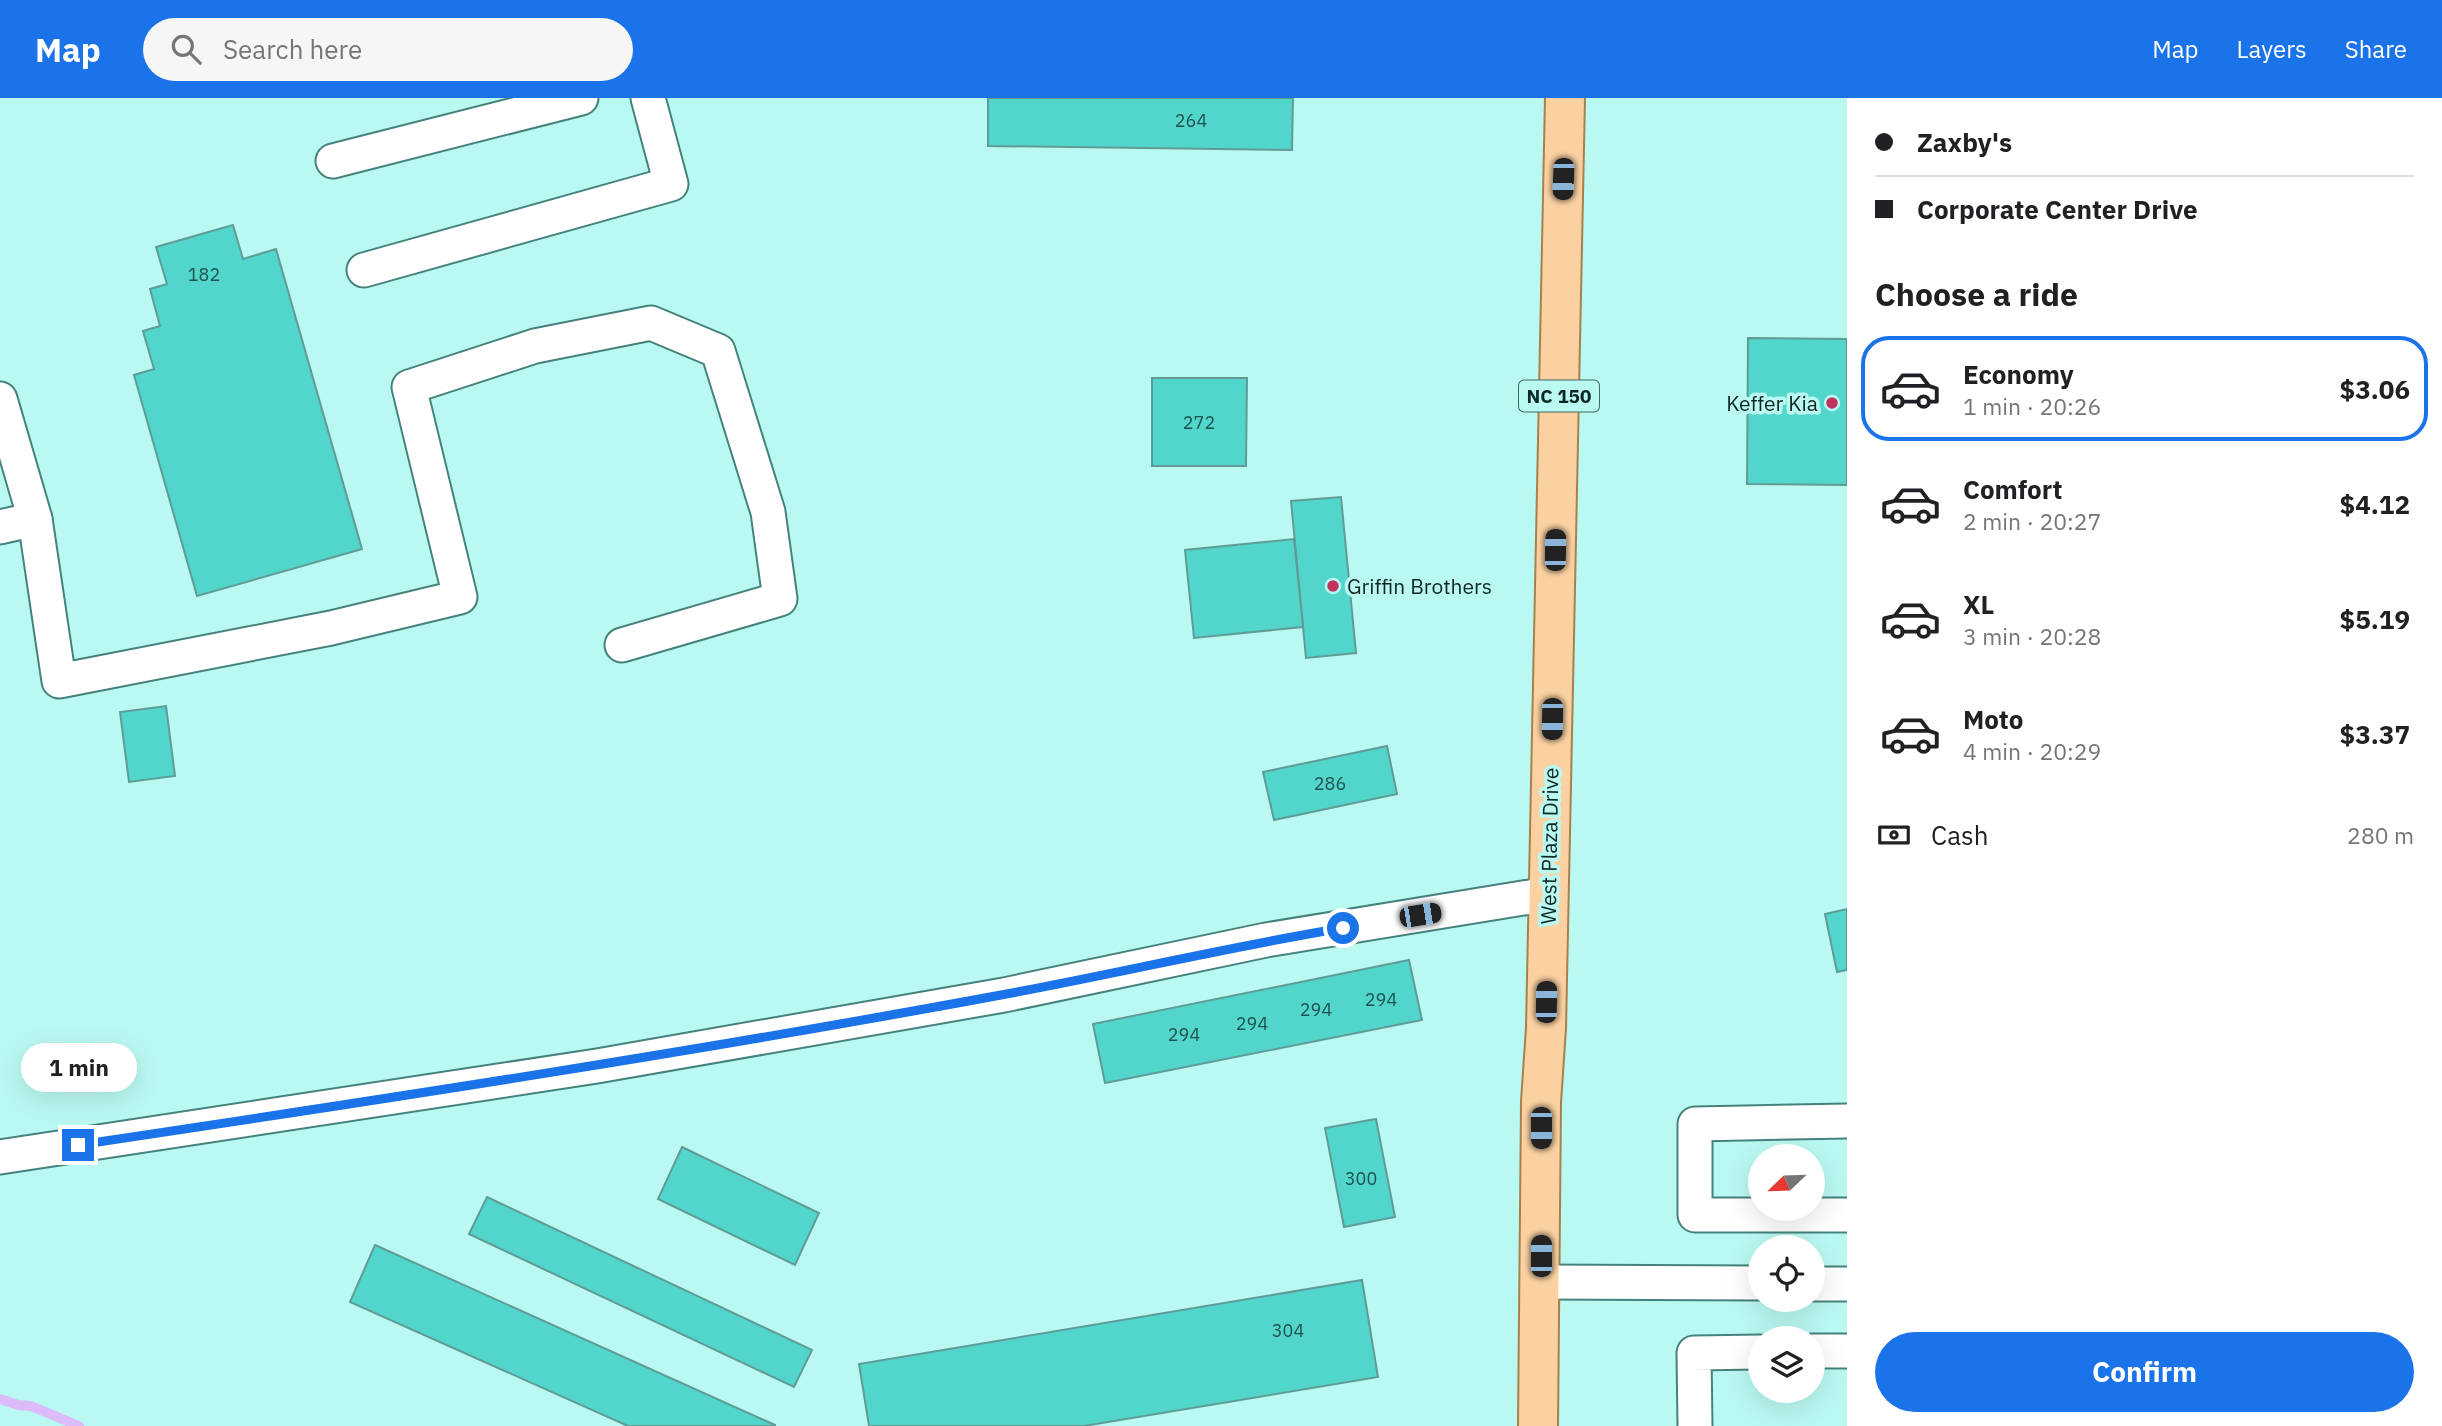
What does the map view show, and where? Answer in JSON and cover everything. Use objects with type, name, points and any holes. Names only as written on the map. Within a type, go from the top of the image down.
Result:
[{"type":"main road","name":"West Plaza Drive","points":[[1538,1426],[1541,1102],[1565,98]]},
{"type":"street","points":[[333,161],[581,98]]},
{"type":"street","points":[[364,270],[671,184],[648,98]]},
{"type":"street","points":[[0,399],[35,519],[59,681],[331,628],[460,597],[409,387],[535,346],[651,323],[718,351],[768,512],[780,599],[622,645]]},
{"type":"street","points":[[0,527],[35,519]]},
{"type":"street","points":[[0,1157],[597,1066],[1004,995],[1266,940],[1548,894]]},
{"type":"street","points":[[1847,1121],[1695,1124],[1695,1215],[1847,1215]]},
{"type":"street","points":[[1541,1282],[1748,1283]]},
{"type":"street","points":[[1825,1284],[1847,1284]]},
{"type":"street","points":[[1825,1351],[1847,1351]]},
{"type":"street","points":[[1695,1426],[1694,1353],[1748,1352]]},
{"type":"building","points":[[988,98],[1293,98],[1292,150],[988,146]]},
{"type":"building","points":[[233,225],[243,259],[276,249],[362,549],[197,596],[134,375],[154,369],[143,331],[160,326],[150,289],[167,284],[156,247]]},
{"type":"building","points":[[1748,338],[1847,339],[1847,485],[1747,484]]},
{"type":"building","points":[[1152,378],[1247,378],[1246,466],[1152,466]]},
{"type":"building","points":[[1341,497],[1356,653],[1306,658],[1291,501]]},
{"type":"building","points":[[1294,539],[1303,627],[1194,638],[1185,550]]},
{"type":"building","points":[[166,706],[175,776],[129,782],[120,712]]},
{"type":"building","points":[[1387,746],[1397,794],[1274,820],[1263,772]]},
{"type":"building","points":[[1847,909],[1847,970],[1837,972],[1825,914]]},
{"type":"building","points":[[1409,960],[1422,1020],[1105,1083],[1093,1024]]},
{"type":"building","points":[[1376,1119],[1395,1217],[1344,1227],[1325,1128]]},
{"type":"building","points":[[682,1147],[819,1213],[795,1265],[658,1199]]},
{"type":"building","points":[[487,1197],[812,1350],[794,1387],[469,1234]]},
{"type":"building","points":[[375,1245],[775,1426],[628,1426],[350,1302]]},
{"type":"building","points":[[1362,1280],[1378,1377],[1084,1426],[869,1426],[859,1364]]},
{"type":"waterway","points":[[0,1399],[31,1406],[79,1426]]},
{"type":"place","name":"Keffer Kia","points":[[1832,403]]},
{"type":"place","name":"Griffin Brothers","points":[[1333,586]]},
{"type":"route","points":[[78,1145],[597,1066],[1004,995],[1266,940],[1343,928]]}]
